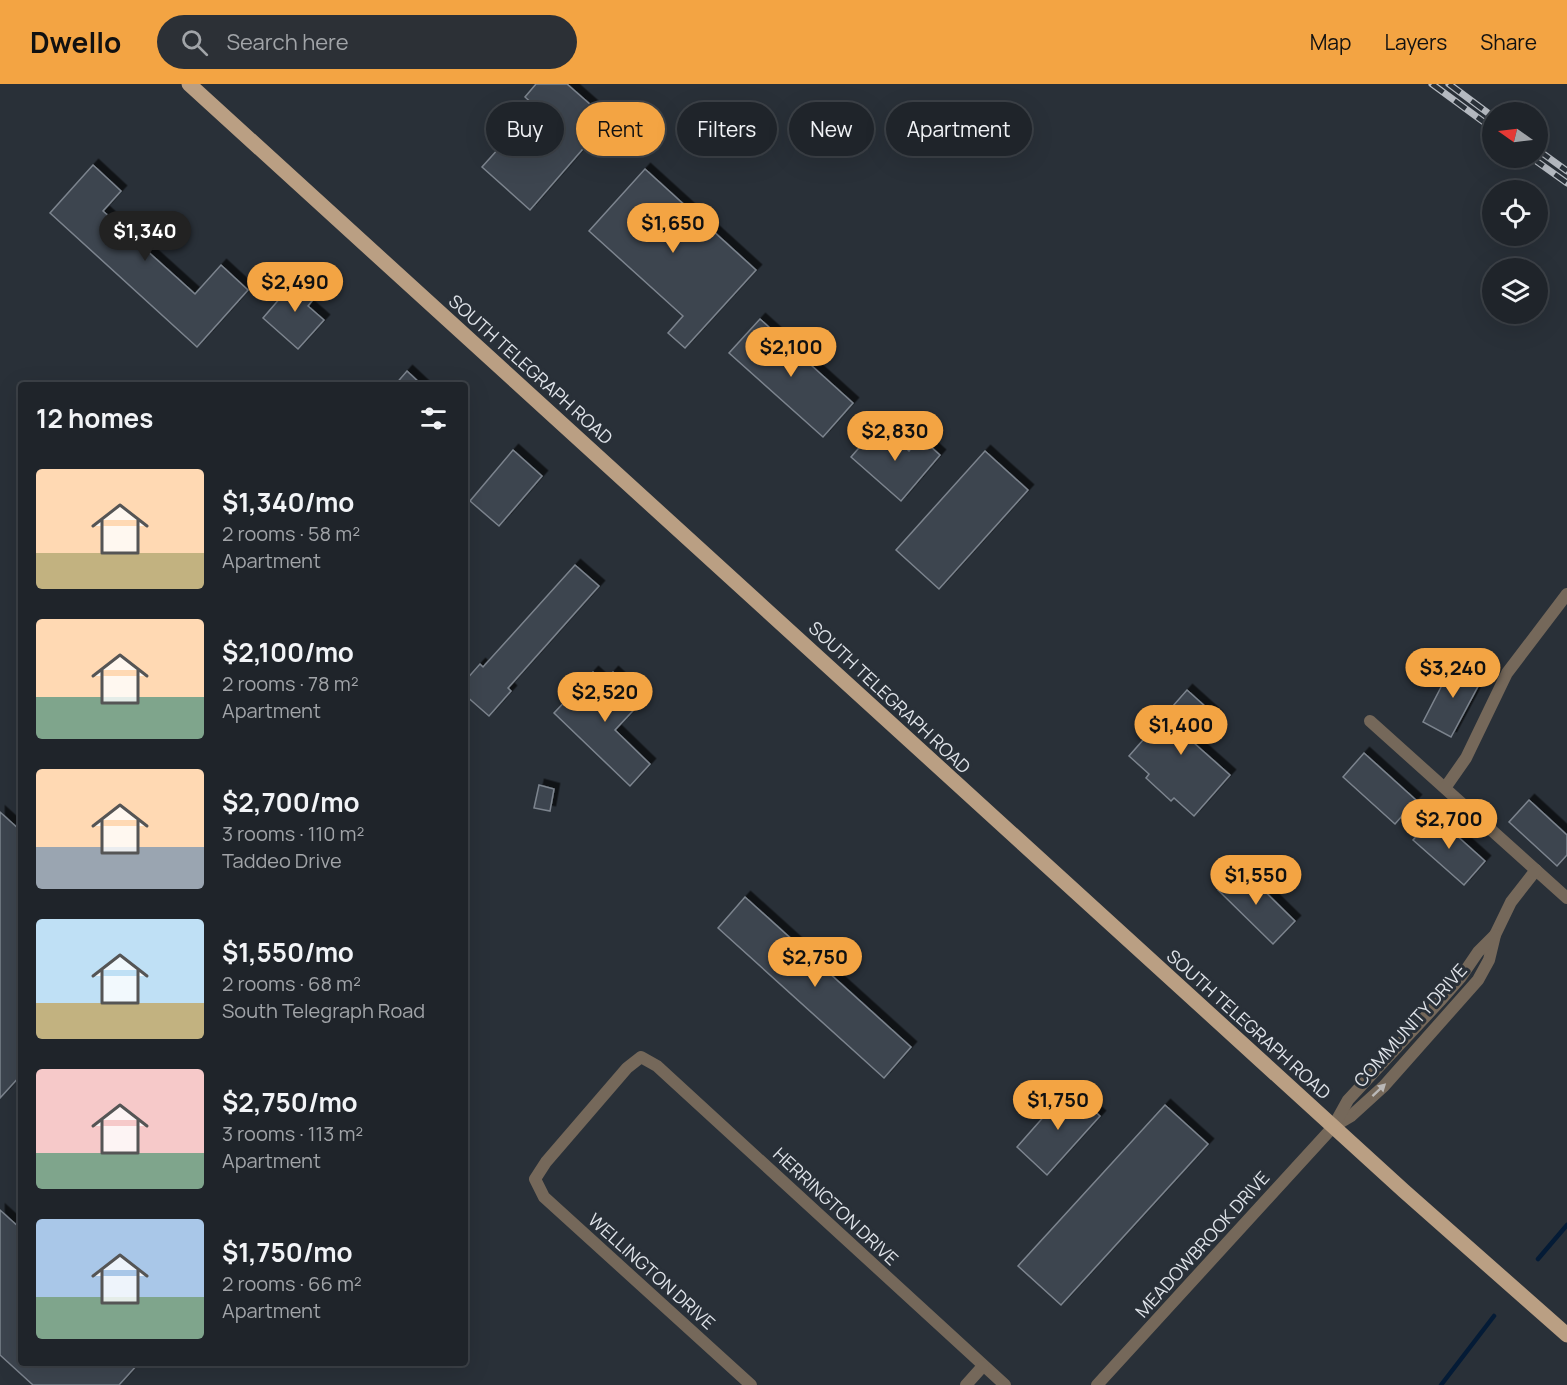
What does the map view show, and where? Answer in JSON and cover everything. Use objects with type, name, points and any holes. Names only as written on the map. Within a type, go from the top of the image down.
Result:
[{"type":"main road","name":"SOUTH TELEGRAPH ROAD","points":[[189,84],[1450,1233],[1567,1335]]},
{"type":"street","points":[[1445,788],[1466,758],[1507,673],[1567,594]]},
{"type":"street","points":[[1370,721],[1567,898]]},
{"type":"street","name":"COMMUNITY DRIVE","points":[[1334,1126],[1351,1116],[1384,1086],[1478,980],[1489,960],[1496,934],[1511,902],[1536,870]]},
{"type":"street","name":"HERRINGTON DRIVE","points":[[535,1179],[546,1162],[627,1068],[641,1057],[657,1066],[1005,1385]]},
{"type":"street","name":"MEADOWBROOK DRIVE","points":[[1097,1385],[1334,1126]]},
{"type":"street","name":"WELLINGTON DRIVE","points":[[535,1179],[544,1197],[751,1385]]},
{"type":"street","points":[[966,1385],[983,1366]]},
{"type":"building","points":[[536,84],[567,84],[588,102],[576,102],[577,156],[530,210],[482,167],[492,156],[564,156],[564,102],[530,102],[525,97]]},
{"type":"building","points":[[93,165],[121,191],[103,211],[195,294],[221,265],[248,290],[197,347],[50,213]]},
{"type":"building","points":[[645,169],[756,270],[685,348],[668,333],[683,316],[589,231]]},
{"type":"building","points":[[300,275],[319,292],[308,306],[324,320],[298,349],[263,318]]},
{"type":"building","points":[[760,319],[853,403],[823,437],[729,353]]},
{"type":"building","points":[[407,371],[419,382],[397,382]]},
{"type":"building","points":[[879,425],[909,451],[921,438],[940,455],[901,501],[851,457]]},
{"type":"building","points":[[513,450],[542,476],[499,526],[470,501]]},
{"type":"building","points":[[985,451],[1028,490],[939,589],[896,550]]},
{"type":"building","points":[[575,565],[599,586],[508,688],[511,691],[489,716],[468,698],[468,678],[480,664],[483,667]]},
{"type":"building","points":[[1454,662],[1483,677],[1451,737],[1423,722]]},
{"type":"building","points":[[593,672],[604,682],[613,672],[643,700],[615,730],[650,764],[630,786],[554,713]]},
{"type":"building","points":[[1187,690],[1217,717],[1194,743],[1230,775],[1194,816],[1174,798],[1171,801],[1146,778],[1149,774],[1129,756]]},
{"type":"building","points":[[1364,753],[1416,800],[1395,824],[1343,777]]},
{"type":"building","points":[[539,785],[554,789],[550,811],[534,808]]},
{"type":"building","points":[[1529,800],[1567,835],[1567,855],[1557,866],[1509,822]]},
{"type":"building","points":[[0,812],[18,828],[18,1078],[0,1098]]},
{"type":"building","points":[[1435,816],[1485,861],[1464,885],[1413,840]]},
{"type":"building","points":[[1240,867],[1295,921],[1273,944],[1218,890]]},
{"type":"building","points":[[745,897],[911,1047],[884,1078],[718,928]]},
{"type":"building","points":[[1069,1088],[1100,1116],[1047,1175],[1017,1147]]},
{"type":"building","points":[[1165,1105],[1208,1144],[1061,1305],[1018,1266]]},
{"type":"building","points":[[0,1210],[18,1226],[18,1366],[136,1366],[119,1385],[33,1385],[0,1355]]},
{"type":"waterway","points":[[1538,1259],[1567,1225]]},
{"type":"waterway","points":[[1441,1385],[1494,1316]]},
{"type":"railway","points":[[1432,84],[1482,121]]},
{"type":"railway","points":[[1449,84],[1482,109]]},
{"type":"railway","points":[[1548,157],[1567,171]]},
{"type":"railway","points":[[1546,168],[1567,183]]}]
